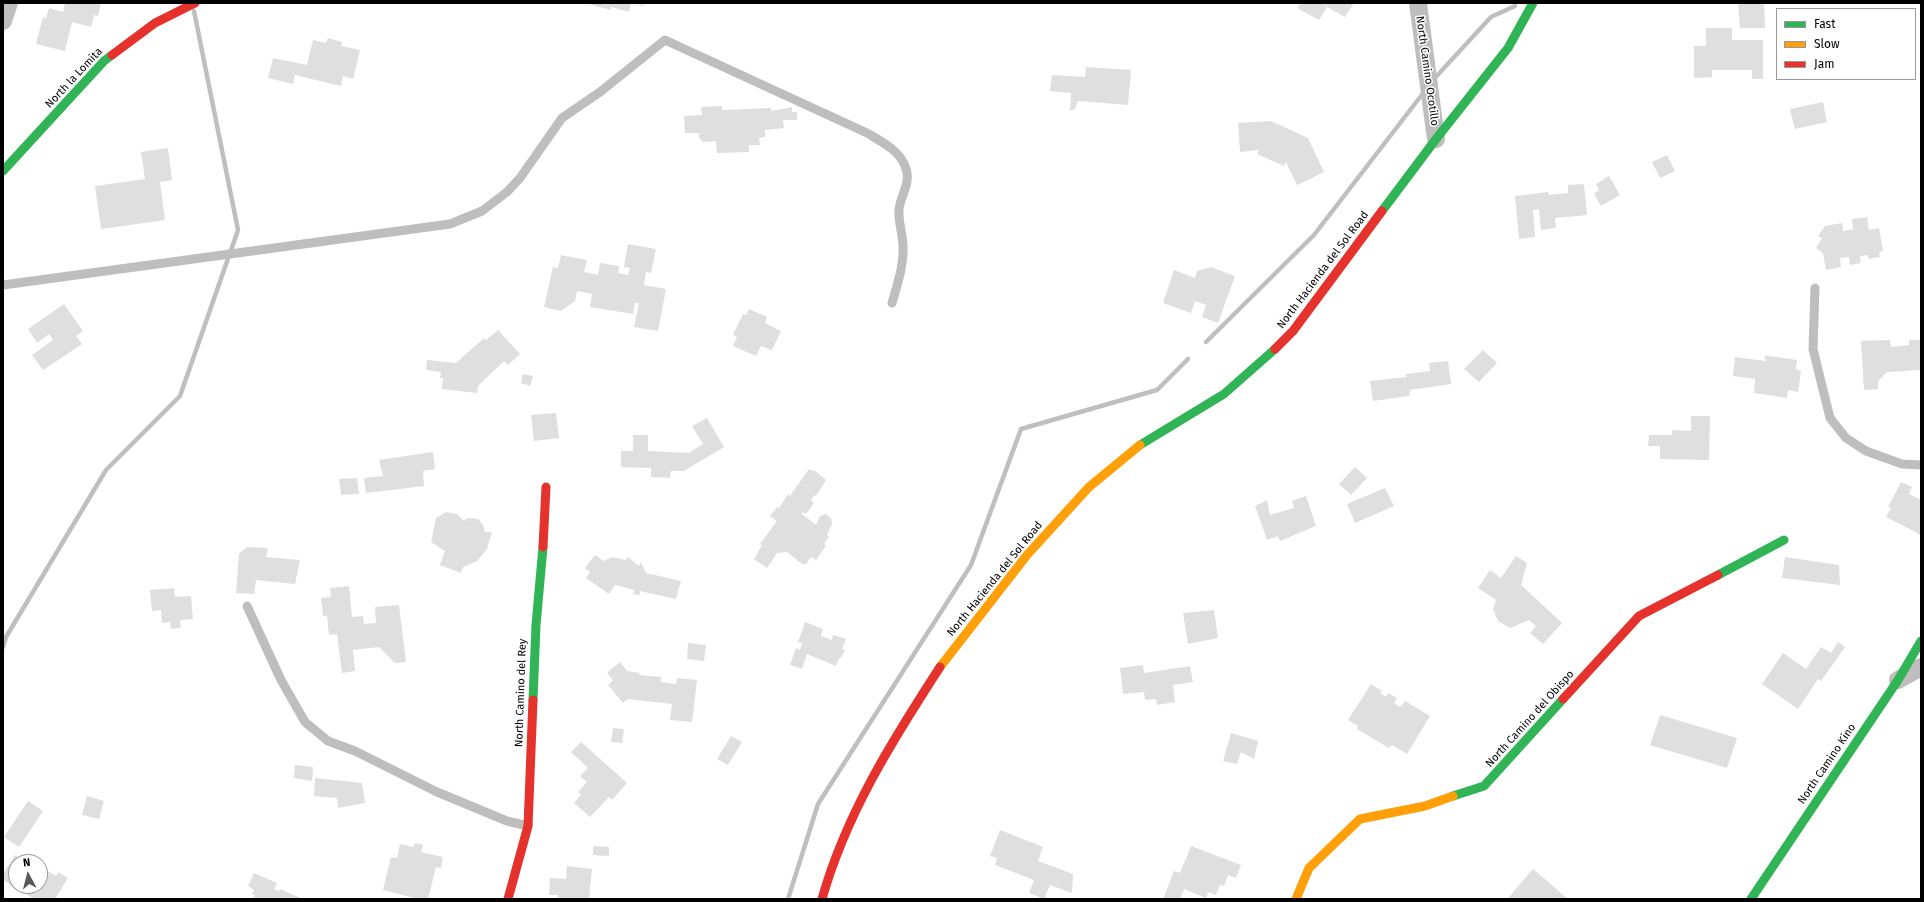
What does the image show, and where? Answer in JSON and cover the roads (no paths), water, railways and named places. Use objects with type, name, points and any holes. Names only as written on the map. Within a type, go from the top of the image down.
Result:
[{"type":"street","points":[[3,21],[9,3]]},
{"type":"street","name":"North la Lomita","points":[[3,171],[104,61],[156,23],[195,3]]},
{"type":"street","name":"North Camino Ocotillo","points":[[1418,3],[1436,139]]},
{"type":"street","name":"North Hacienda del Sol Road","points":[[822,899],[829,874],[859,801],[896,735],[944,661],[1028,555],[1090,487],[1140,445],[1224,394],[1262,362],[1288,336],[1436,139],[1508,48],[1533,3]]},
{"type":"street","name":"North Camino del Rey","points":[[508,899],[528,826],[536,625],[544,538],[546,487]]},
{"type":"street","name":"North Camino del Obispo","points":[[1296,899],[1310,868],[1360,819],[1425,806],[1484,786],[1639,616],[1784,540]]},
{"type":"street","name":"North Camino Kino","points":[[1751,899],[1898,680],[1921,641]]},
{"type":"street","points":[[1898,680],[1921,667]]},
{"type":"lane","points":[[3,286],[450,224],[465,219],[482,212],[507,192],[520,178],[562,118],[600,92],[665,40],[867,133],[888,145],[899,156],[906,168],[908,180],[899,209],[903,247],[902,267],[892,303]]},
{"type":"lane","points":[[1815,288],[1813,349],[1830,418],[1846,438],[1866,451],[1902,464],[1921,465]]},
{"type":"lane","points":[[247,606],[288,692],[305,722],[328,741],[355,751],[437,792],[507,821],[528,826]]},
{"type":"waterway","points":[[1433,80],[1491,17],[1515,6]]},
{"type":"waterway","points":[[3,647],[6,637],[106,470],[180,396],[238,230],[194,11]]},
{"type":"waterway","points":[[1206,342],[1314,235],[1424,92]]},
{"type":"waterway","points":[[788,899],[818,804],[971,565],[1021,429],[1157,390],[1188,359]]}]
